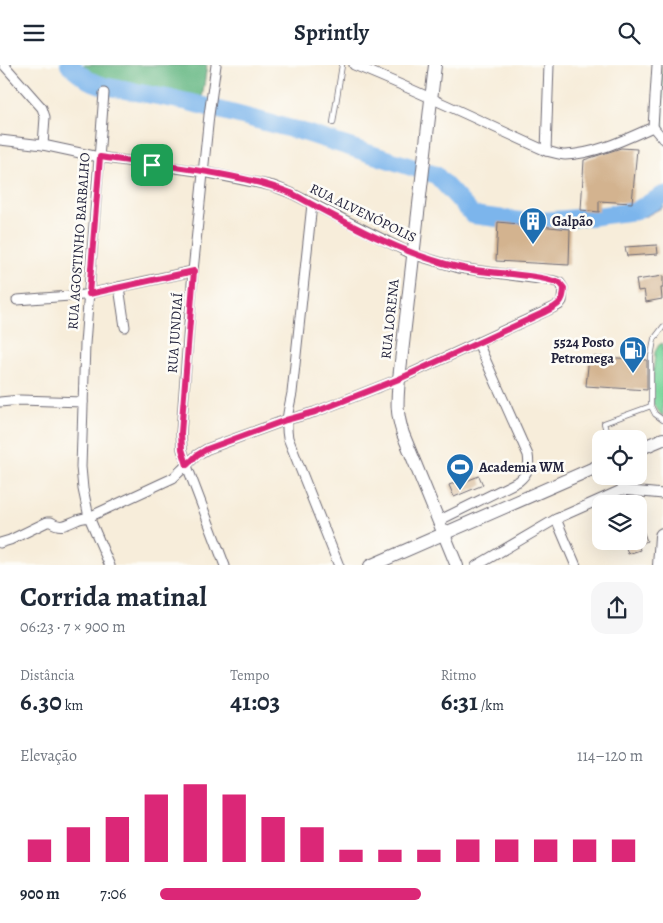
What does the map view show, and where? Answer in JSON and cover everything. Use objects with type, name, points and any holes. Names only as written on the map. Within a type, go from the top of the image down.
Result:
[{"type":"highway","points":[[661,565],[663,535]]},
{"type":"street","points":[[4,65],[42,108],[45,117],[43,145]]},
{"type":"street","name":"RUA JUNDIAÍ","points":[[216,65],[209,115],[194,271],[181,433],[182,449],[187,465],[225,565]]},
{"type":"street","points":[[354,65],[546,151],[564,155],[588,151],[623,141],[653,127]]},
{"type":"street","name":"RUA LORENA","points":[[435,65],[412,254],[397,415],[457,565]]},
{"type":"street","points":[[546,151],[549,65]]},
{"type":"street","points":[[657,65],[653,127],[663,139]]},
{"type":"street","name":"RUA AGOSTINHO BARBALHO","points":[[104,93],[89,294],[81,467],[83,489],[89,517],[110,565]]},
{"type":"street","name":"RUA ALVENÓPOLIS","points":[[0,139],[43,145],[100,157],[204,172],[273,186],[291,193],[412,254],[459,268],[554,281],[560,283],[564,288],[564,294],[559,305],[478,343]]},
{"type":"street","points":[[312,204],[292,393],[286,420],[288,438],[339,565]]},
{"type":"street","points":[[17,300],[89,294],[194,271]]},
{"type":"street","points":[[119,287],[125,327]]},
{"type":"street","points":[[0,543],[47,522],[63,526],[77,519],[89,517],[172,478],[197,455],[207,449],[286,420],[315,412],[399,379],[478,343],[528,455],[529,469],[526,475],[519,481],[438,521]]},
{"type":"street","points":[[0,403],[20,401],[83,403]]},
{"type":"street","points":[[647,446],[663,439]]},
{"type":"street","points":[[370,565],[592,470]]},
{"type":"street","points":[[476,565],[556,519],[621,490],[663,494]]},
{"type":"street","points":[[556,519],[576,565]]},
{"type":"lane","points":[[333,123],[342,65]]},
{"type":"lane","points":[[663,327],[654,339],[651,357],[650,406],[663,420]]},
{"type":"lane","points":[[606,430],[604,423],[650,406]]},
{"type":"lane","points":[[620,485],[621,490]]},
{"type":"green space","points":[[80,65],[207,65],[202,99],[104,86]]},
{"type":"green space","points":[[663,65],[663,129],[657,123]]},
{"type":"green space","points":[[663,343],[663,417],[653,404],[652,388],[655,352],[659,345]]},
{"type":"water","points":[[663,193],[663,207],[646,216],[606,220],[608,211],[634,207]]},
{"type":"building","points":[[621,148],[637,149],[632,203],[599,201],[599,212],[581,210],[584,160]]},
{"type":"building","name":"Galpão","points":[[498,222],[570,229],[569,265],[496,261]]},
{"type":"building","points":[[657,245],[658,254],[627,256],[625,247]]},
{"type":"building","points":[[663,276],[662,299],[646,302],[644,290],[638,291],[636,280]]},
{"type":"building","points":[[589,356],[647,360],[647,390],[586,386]]},
{"type":"building","name":"Academia WM","points":[[479,476],[483,485],[454,497],[449,485],[460,481],[461,483]]},
{"type":"building","points":[[627,550],[640,550],[628,554]]},
{"type":"waterway","points":[[69,65],[88,80],[104,86],[189,102],[303,132],[436,175],[473,215],[529,222],[590,217],[635,211],[663,195]]},
{"type":"place","name":"Galpão","points":[[533,245]]},
{"type":"place","name":"5524 Posto Petromega","points":[[633,374]]},
{"type":"place","name":"Academia WM","points":[[460,491]]},
{"type":"route","points":[[100,157],[152,165],[204,172],[273,186],[291,193],[412,254],[459,268],[541,278],[560,283],[564,288],[562,301],[559,305],[545,312],[399,379],[315,412],[286,420],[207,449],[197,455],[187,465],[182,449],[181,433],[194,271],[89,294],[100,157]]}]
